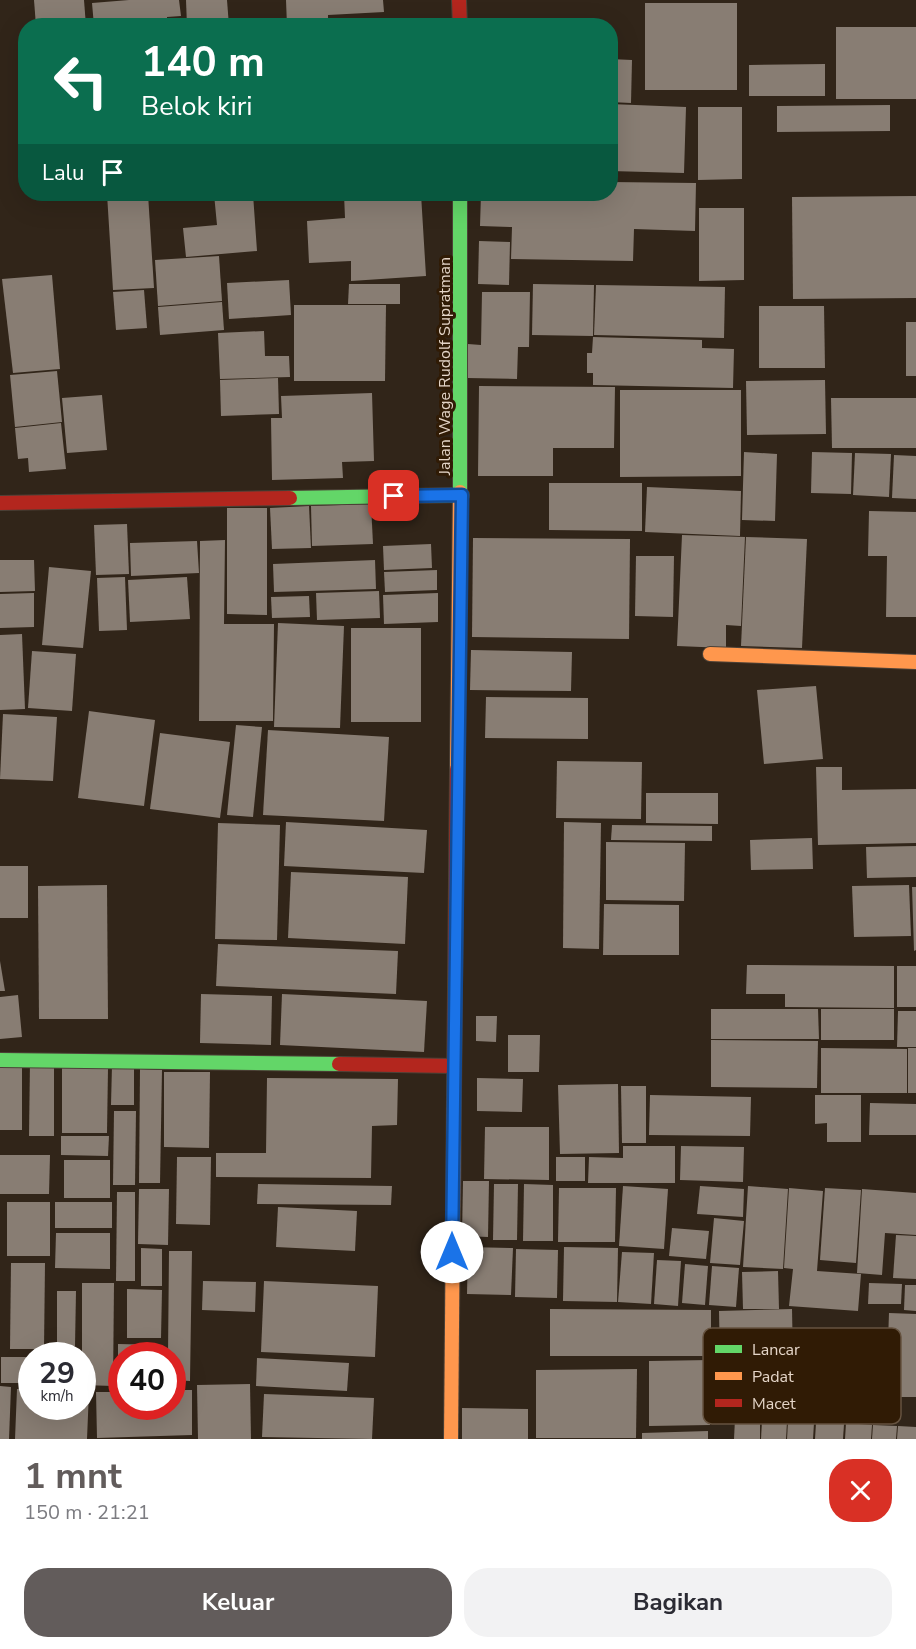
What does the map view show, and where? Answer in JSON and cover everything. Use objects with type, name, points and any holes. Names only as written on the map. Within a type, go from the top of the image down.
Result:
[{"type":"street","points":[[459,0],[460,18]]},
{"type":"street","name":"Jalan Wage Rudolf Supratman","points":[[452,1439],[453,1066],[462,495],[460,201]]},
{"type":"street","points":[[0,503],[462,495]]},
{"type":"street","points":[[710,654],[916,662]]},
{"type":"street","points":[[0,1060],[453,1066]]},
{"type":"building","points":[[34,0],[84,0],[85,18],[35,18]]},
{"type":"building","points":[[179,0],[181,16],[93,18],[92,3]]},
{"type":"building","points":[[186,0],[227,0],[228,18],[187,18]]},
{"type":"building","points":[[286,0],[383,0],[384,12],[328,15],[328,18],[287,18]]},
{"type":"building","points":[[645,3],[737,3],[737,90],[645,90]]},
{"type":"building","points":[[836,27],[916,27],[916,99],[836,99]]},
{"type":"building","points":[[618,59],[632,60],[631,103],[618,102]]},
{"type":"building","points":[[825,64],[825,96],[749,96],[749,65]]},
{"type":"building","points":[[618,104],[686,107],[684,173],[618,171]]},
{"type":"building","points":[[890,105],[890,131],[777,132],[777,106]]},
{"type":"building","points":[[698,107],[742,107],[742,179],[698,180]]},
{"type":"building","points":[[618,182],[696,183],[695,231],[634,229],[633,261],[511,259],[512,227],[480,226],[481,201],[618,201]]},
{"type":"building","points":[[916,196],[916,298],[793,299],[792,197]]},
{"type":"building","points":[[107,201],[148,201],[154,288],[113,290]]},
{"type":"building","points":[[215,201],[253,201],[257,251],[186,257],[183,228],[217,225]]},
{"type":"building","points":[[344,201],[421,201],[426,276],[351,281],[351,261],[309,263],[307,221],[345,218]]},
{"type":"building","points":[[699,208],[744,208],[744,280],[699,281]]},
{"type":"building","points":[[479,241],[510,242],[509,285],[478,284]]},
{"type":"building","points":[[219,256],[222,301],[158,306],[155,260]]},
{"type":"building","points":[[52,275],[60,369],[13,373],[2,279]]},
{"type":"building","points":[[289,280],[291,315],[229,319],[227,283]]},
{"type":"building","points":[[349,284],[400,284],[400,304],[348,304]]},
{"type":"building","points":[[533,284],[594,285],[593,336],[532,335]]},
{"type":"building","points":[[596,285],[725,287],[724,338],[594,335]]},
{"type":"building","points":[[144,290],[147,328],[116,330],[113,292]]},
{"type":"building","points":[[482,292],[530,292],[529,347],[518,347],[517,379],[467,378],[468,344],[481,345]]},
{"type":"building","points":[[222,302],[224,330],[160,335],[158,307]]},
{"type":"building","points":[[294,305],[386,305],[385,381],[294,381]]},
{"type":"building","points":[[759,306],[824,306],[825,368],[759,368]]},
{"type":"building","points":[[906,322],[916,322],[916,376],[906,376]]},
{"type":"building","points":[[264,331],[265,356],[289,356],[290,377],[220,379],[218,333]]},
{"type":"building","points":[[593,337],[702,340],[702,348],[734,349],[733,388],[593,385],[593,373],[587,373],[587,353],[592,353]]},
{"type":"building","points":[[57,371],[62,422],[15,427],[10,375]]},
{"type":"building","points":[[278,378],[279,414],[221,416],[220,380]]},
{"type":"building","points":[[825,380],[826,434],[747,435],[746,381]]},
{"type":"building","points":[[479,386],[615,387],[614,448],[553,448],[553,476],[478,476]]},
{"type":"building","points":[[620,390],[741,390],[741,476],[620,477]]},
{"type":"building","points":[[372,393],[374,461],[342,462],[343,478],[272,480],[271,418],[282,418],[281,396]]},
{"type":"building","points":[[102,395],[107,450],[67,453],[62,398]]},
{"type":"building","points":[[831,398],[916,398],[916,448],[832,448]]},
{"type":"building","points":[[61,423],[66,469],[29,472],[28,458],[18,459],[15,428]]},
{"type":"building","points":[[744,452],[777,454],[775,521],[742,520]]},
{"type":"building","points":[[812,452],[852,453],[851,494],[811,493]]},
{"type":"building","points":[[855,453],[891,454],[889,497],[853,495]]},
{"type":"building","points":[[894,455],[916,456],[916,499],[892,498]]},
{"type":"building","points":[[549,483],[642,483],[642,531],[549,530]]},
{"type":"building","points":[[647,487],[741,491],[740,536],[645,532]]},
{"type":"building","points":[[371,504],[373,544],[312,546],[311,506]]},
{"type":"building","points":[[309,506],[311,548],[272,549],[270,508]]},
{"type":"building","points":[[227,508],[267,508],[267,615],[227,614]]},
{"type":"building","points":[[869,511],[916,512],[916,617],[886,617],[887,556],[868,556]]},
{"type":"building","points":[[127,524],[129,574],[96,575],[94,525]]},
{"type":"building","points":[[682,535],[745,537],[741,626],[726,625],[726,648],[677,646]]},
{"type":"building","points":[[746,537],[807,539],[802,648],[741,646]]},
{"type":"building","points":[[473,538],[630,539],[629,639],[472,637]]},
{"type":"building","points":[[225,540],[224,624],[274,624],[273,721],[199,721],[200,541]]},
{"type":"building","points":[[197,541],[199,573],[131,576],[130,543]]},
{"type":"building","points":[[431,544],[432,568],[384,570],[383,546]]},
{"type":"building","points":[[636,556],[674,556],[673,617],[635,616]]},
{"type":"building","points":[[0,560],[34,560],[35,591],[0,592]]},
{"type":"building","points":[[375,560],[376,589],[274,592],[273,564]]},
{"type":"building","points":[[49,567],[91,571],[83,648],[42,645]]},
{"type":"building","points":[[437,570],[437,590],[385,592],[384,572]]},
{"type":"building","points":[[125,577],[127,630],[99,631],[97,578]]},
{"type":"building","points":[[187,577],[190,619],[130,622],[128,580]]},
{"type":"building","points":[[379,591],[380,618],[317,620],[316,593]]},
{"type":"building","points":[[34,593],[34,627],[0,628],[0,594]]},
{"type":"building","points":[[438,593],[438,622],[384,624],[383,595]]},
{"type":"building","points":[[309,596],[310,617],[272,618],[271,597]]},
{"type":"building","points":[[278,623],[344,626],[340,728],[274,727]]},
{"type":"building","points":[[351,628],[421,628],[421,722],[351,722]]},
{"type":"building","points":[[22,634],[25,709],[0,710],[0,635]]},
{"type":"building","points":[[471,650],[572,652],[571,691],[470,690]]},
{"type":"building","points":[[32,651],[76,654],[72,711],[28,708]]},
{"type":"building","points":[[816,686],[823,759],[764,764],[757,690]]},
{"type":"building","points":[[486,697],[588,698],[588,739],[485,738]]},
{"type":"building","points":[[89,711],[155,720],[144,806],[78,798]]},
{"type":"building","points":[[3,714],[57,717],[53,781],[0,779]]},
{"type":"building","points":[[236,725],[262,727],[253,817],[227,815]]},
{"type":"building","points":[[268,730],[389,737],[384,821],[263,815]]},
{"type":"building","points":[[160,733],[230,742],[220,818],[150,809]]},
{"type":"building","points":[[557,761],[642,762],[641,819],[556,818]]},
{"type":"building","points":[[816,767],[842,767],[842,790],[916,789],[916,843],[818,845]]},
{"type":"building","points":[[646,793],[718,793],[718,824],[646,823]]},
{"type":"building","points":[[286,822],[427,830],[424,873],[284,866]]},
{"type":"building","points":[[564,822],[601,823],[599,949],[563,948]]},
{"type":"building","points":[[218,823],[280,825],[277,940],[215,939]]},
{"type":"building","points":[[612,825],[712,826],[712,841],[611,840]]},
{"type":"building","points":[[812,838],[813,869],[751,870],[750,840]]},
{"type":"building","points":[[606,842],[685,843],[684,901],[606,900]]},
{"type":"building","points":[[916,846],[916,877],[867,878],[866,847]]},
{"type":"building","points":[[0,866],[28,866],[28,918],[0,918]]},
{"type":"building","points":[[291,872],[408,877],[405,944],[288,938]]},
{"type":"building","points":[[107,885],[108,1019],[39,1019],[38,886]]},
{"type":"building","points":[[909,885],[911,936],[854,937],[852,886]]},
{"type":"building","points":[[912,887],[916,887],[916,950],[914,951]]},
{"type":"building","points":[[604,904],[679,905],[679,955],[603,955]]},
{"type":"building","points":[[218,944],[398,951],[396,994],[216,986]]},
{"type":"building","points":[[0,961],[5,991],[0,991]]},
{"type":"building","points":[[747,965],[894,966],[894,1008],[785,1007],[785,994],[746,994]]},
{"type":"building","points":[[897,966],[916,966],[916,1007],[897,1007]]},
{"type":"building","points":[[201,994],[272,996],[271,1045],[200,1043]]},
{"type":"building","points":[[282,994],[427,1001],[424,1052],[280,1045]]},
{"type":"building","points":[[18,995],[22,1037],[0,1039],[0,997]]},
{"type":"building","points":[[711,1009],[818,1009],[819,1039],[711,1039]]},
{"type":"building","points":[[821,1009],[894,1009],[894,1040],[821,1040]]},
{"type":"building","points":[[898,1011],[916,1011],[916,1047],[897,1047]]},
{"type":"building","points":[[476,1016],[497,1016],[496,1042],[476,1041]]},
{"type":"building","points":[[508,1035],[540,1035],[539,1072],[508,1072]]},
{"type":"building","points":[[711,1040],[818,1041],[817,1088],[711,1087]]},
{"type":"building","points":[[821,1048],[907,1049],[907,1093],[821,1093]]},
{"type":"building","points":[[908,1048],[916,1048],[916,1093],[908,1093]]},
{"type":"building","points":[[54,1060],[54,1136],[29,1136],[30,1061]]},
{"type":"building","points":[[112,1065],[134,1065],[134,1105],[111,1105]]},
{"type":"building","points":[[0,1066],[22,1066],[22,1130],[0,1130]]},
{"type":"building","points":[[62,1068],[108,1068],[107,1133],[62,1133]]},
{"type":"building","points":[[140,1069],[162,1070],[160,1183],[139,1183]]},
{"type":"building","points":[[164,1072],[210,1072],[209,1148],[164,1147]]},
{"type":"building","points":[[267,1078],[398,1079],[397,1125],[372,1126],[371,1178],[216,1177],[216,1153],[266,1153]]},
{"type":"building","points":[[477,1078],[523,1079],[522,1112],[477,1111]]},
{"type":"building","points":[[618,1084],[619,1153],[560,1154],[558,1085]]},
{"type":"building","points":[[621,1086],[646,1086],[646,1143],[622,1143]]},
{"type":"building","points":[[650,1095],[751,1097],[750,1136],[649,1135]]},
{"type":"building","points":[[815,1095],[861,1095],[861,1142],[827,1142],[827,1123],[815,1124]]},
{"type":"building","points":[[870,1103],[916,1104],[916,1135],[869,1135]]},
{"type":"building","points":[[114,1111],[136,1111],[135,1185],[113,1185]]},
{"type":"building","points":[[485,1127],[549,1127],[549,1180],[484,1179]]},
{"type":"building","points":[[61,1136],[109,1136],[108,1156],[61,1155]]},
{"type":"building","points":[[623,1146],[675,1146],[675,1183],[588,1183],[589,1157],[623,1158]]},
{"type":"building","points":[[681,1146],[744,1147],[743,1182],[680,1180]]},
{"type":"building","points":[[0,1155],[50,1155],[49,1194],[0,1194]]},
{"type":"building","points":[[177,1157],[211,1157],[210,1225],[176,1224]]},
{"type":"building","points":[[556,1157],[585,1157],[585,1181],[556,1181]]},
{"type":"building","points":[[64,1160],[110,1160],[110,1198],[64,1198]]},
{"type":"building","points":[[463,1181],[489,1181],[488,1237],[462,1236]]},
{"type":"building","points":[[258,1184],[392,1186],[391,1205],[257,1204]]},
{"type":"building","points":[[494,1184],[518,1184],[517,1240],[493,1240]]},
{"type":"building","points":[[524,1184],[553,1185],[553,1241],[523,1241]]},
{"type":"building","points":[[623,1186],[668,1189],[664,1249],[619,1246]]},
{"type":"building","points":[[700,1186],[744,1189],[743,1217],[697,1214]]},
{"type":"building","points":[[748,1186],[788,1189],[783,1269],[743,1267]]},
{"type":"building","points":[[559,1188],[616,1188],[615,1242],[558,1242]]},
{"type":"building","points":[[789,1188],[823,1191],[817,1271],[861,1274],[858,1311],[789,1306],[793,1269],[784,1268]]},
{"type":"building","points":[[825,1188],[861,1190],[856,1263],[820,1260]]},
{"type":"building","points":[[139,1189],[169,1189],[168,1245],[138,1244]]},
{"type":"building","points":[[862,1189],[916,1193],[916,1235],[885,1233],[882,1275],[857,1273]]},
{"type":"building","points":[[117,1192],[135,1192],[135,1281],[116,1281]]},
{"type":"building","points":[[7,1202],[50,1202],[50,1256],[7,1256]]},
{"type":"building","points":[[55,1202],[112,1202],[112,1228],[55,1228]]},
{"type":"building","points":[[278,1207],[357,1211],[355,1251],[276,1247]]},
{"type":"building","points":[[714,1218],[744,1221],[740,1265],[710,1263]]},
{"type":"building","points":[[672,1228],[709,1231],[706,1259],[669,1256]]},
{"type":"building","points":[[56,1233],[110,1233],[110,1269],[55,1268]]},
{"type":"building","points":[[896,1235],[916,1236],[916,1279],[893,1278]]},
{"type":"building","points":[[468,1247],[513,1248],[511,1295],[467,1294]]},
{"type":"building","points":[[564,1247],[618,1248],[617,1302],[563,1301]]},
{"type":"building","points":[[141,1248],[162,1249],[162,1286],[141,1286]]},
{"type":"building","points":[[516,1249],[558,1250],[557,1298],[515,1297]]},
{"type":"building","points":[[169,1251],[192,1251],[190,1381],[186,1381],[186,1342],[168,1342]]},
{"type":"building","points":[[622,1252],[654,1253],[651,1304],[618,1302]]},
{"type":"building","points":[[657,1260],[681,1261],[678,1306],[654,1304]]},
{"type":"building","points":[[11,1263],[45,1263],[44,1342],[18,1342],[18,1349],[10,1349]]},
{"type":"building","points":[[685,1264],[708,1266],[705,1305],[682,1303]]},
{"type":"building","points":[[712,1266],[739,1268],[736,1307],[709,1305]]},
{"type":"building","points":[[778,1271],[779,1309],[743,1309],[742,1272]]},
{"type":"building","points":[[203,1281],[256,1282],[255,1312],[202,1310]]},
{"type":"building","points":[[264,1281],[378,1286],[375,1357],[261,1352]]},
{"type":"building","points":[[82,1283],[114,1283],[113,1342],[108,1342],[108,1386],[96,1385],[96,1342],[82,1342]]},
{"type":"building","points":[[869,1283],[902,1284],[901,1304],[868,1304]]},
{"type":"building","points":[[905,1285],[916,1285],[916,1311],[904,1310]]},
{"type":"building","points":[[127,1289],[162,1290],[161,1338],[127,1338]]},
{"type":"building","points":[[57,1291],[76,1291],[75,1342],[57,1342]]},
{"type":"building","points":[[550,1309],[711,1310],[711,1328],[703,1328],[703,1356],[550,1356]]},
{"type":"building","points":[[792,1309],[792,1328],[719,1328],[719,1311]]},
{"type":"building","points":[[889,1313],[916,1314],[916,1397],[901,1397],[901,1328],[888,1328]]},
{"type":"building","points":[[1,1357],[18,1357],[18,1383],[1,1383]]},
{"type":"building","points":[[257,1358],[349,1363],[347,1391],[256,1386]]},
{"type":"building","points":[[703,1360],[703,1424],[710,1425],[649,1426],[649,1361]]},
{"type":"building","points":[[637,1369],[636,1438],[536,1438],[536,1370]]},
{"type":"building","points":[[250,1384],[251,1439],[198,1439],[197,1385]]},
{"type":"building","points":[[0,1386],[11,1387],[9,1439],[0,1439]]},
{"type":"building","points":[[17,1389],[18,1420],[88,1420],[87,1439],[15,1439]]},
{"type":"building","points":[[186,1390],[192,1390],[192,1435],[97,1438],[96,1392],[108,1392],[108,1420],[186,1420]]},
{"type":"building","points":[[264,1394],[374,1398],[372,1439],[262,1437]]},
{"type":"building","points":[[462,1408],[528,1409],[528,1439],[462,1439]]},
{"type":"building","points":[[735,1424],[760,1424],[760,1439],[734,1439]]},
{"type":"building","points":[[762,1424],[787,1424],[786,1439],[761,1439]]},
{"type":"building","points":[[788,1424],[814,1424],[813,1439],[787,1439]]},
{"type":"building","points":[[816,1424],[844,1424],[843,1439],[815,1439]]},
{"type":"building","points":[[846,1424],[872,1425],[871,1439],[845,1439]]},
{"type":"building","points":[[873,1425],[897,1426],[896,1439],[872,1439]]},
{"type":"building","points":[[898,1426],[916,1427],[916,1439],[897,1439]]},
{"type":"building","points":[[708,1431],[708,1439],[642,1439],[642,1433]]},
{"type":"traffic: fast","points":[[460,201],[460,492]]},
{"type":"traffic: fast","points":[[290,498],[462,495]]},
{"type":"traffic: fast","points":[[0,1060],[339,1064]]},
{"type":"traffic: slow","points":[[457,769],[460,492]]},
{"type":"traffic: slow","points":[[710,654],[916,662]]},
{"type":"traffic: slow","points":[[451,1439],[454,1097]]},
{"type":"traffic: jam","points":[[459,0],[460,18]]},
{"type":"traffic: jam","points":[[0,503],[290,498]]},
{"type":"traffic: jam","points":[[454,1097],[457,769]]},
{"type":"traffic: jam","points":[[339,1064],[453,1066]]},
{"type":"route","points":[[394,496],[462,495],[452,1252]]}]
